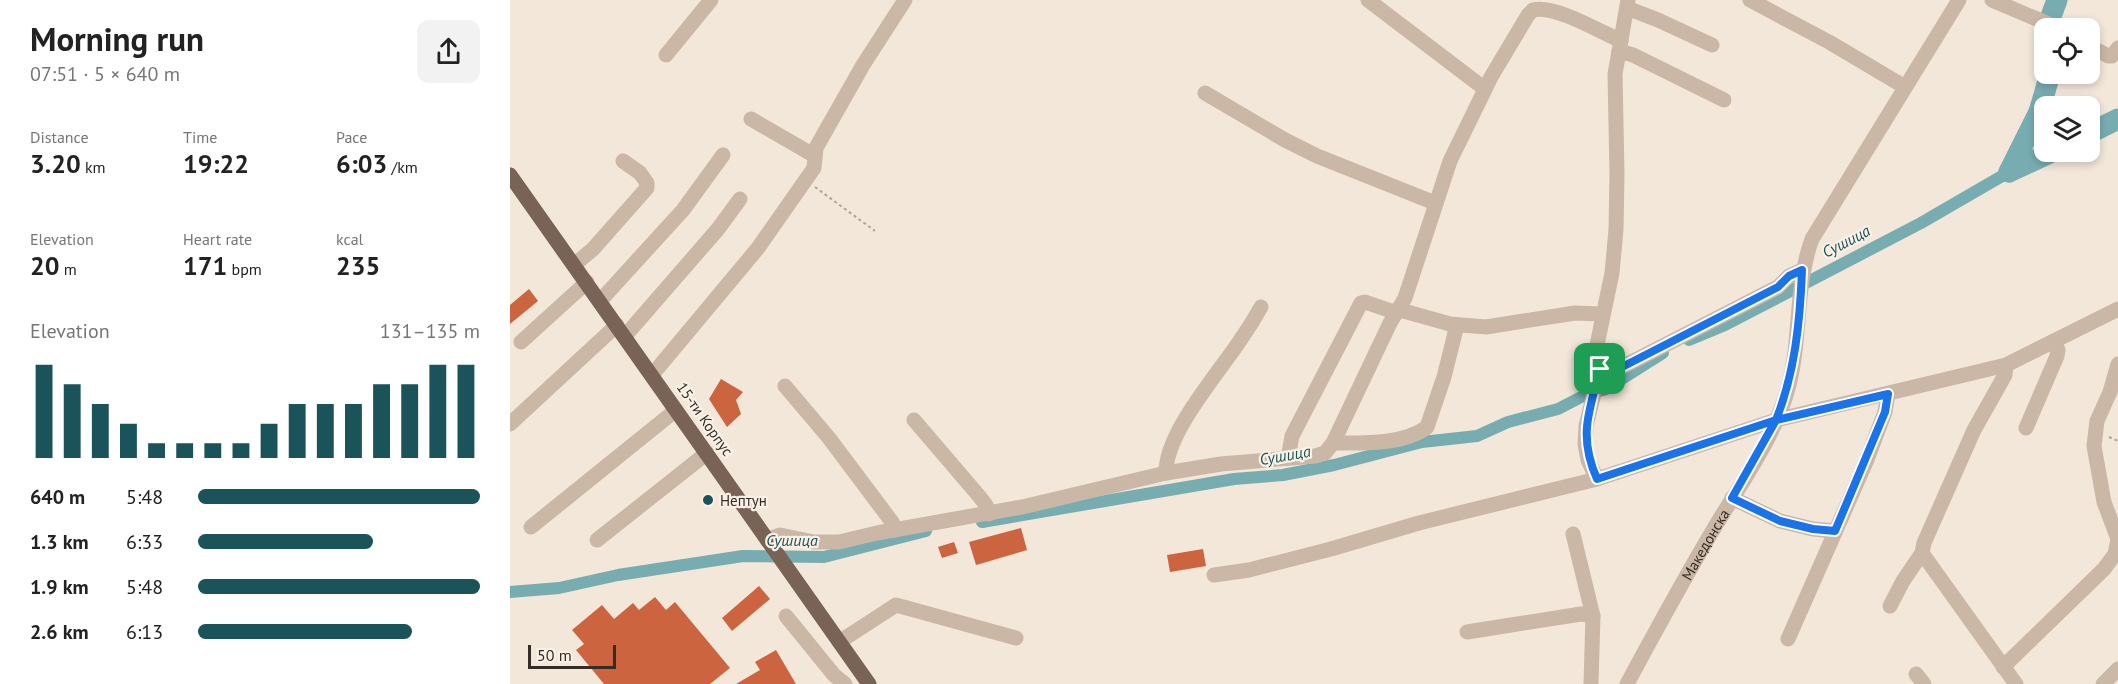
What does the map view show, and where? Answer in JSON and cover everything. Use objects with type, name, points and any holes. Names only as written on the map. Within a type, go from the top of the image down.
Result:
[{"type":"main road","name":"15-ти Корпус","points":[[510,176],[869,684]]},
{"type":"street","points":[[666,55],[711,0]]},
{"type":"street","points":[[652,375],[758,248],[806,180],[814,168],[814,156],[821,139],[863,66],[905,0]]},
{"type":"street","points":[[1368,0],[1485,89]]},
{"type":"street","points":[[1750,0],[1905,87]]},
{"type":"street","name":"Македонска","points":[[1627,684],[1666,610],[1776,420],[1787,391],[1797,343],[1802,270],[1812,239],[1959,0]]},
{"type":"street","points":[[1992,0],[2034,18]]},
{"type":"street","points":[[1597,479],[1588,460],[1585,444],[1587,418],[1600,369],[1597,345],[1612,273],[1616,230],[1617,174],[1615,95],[1620,46],[1628,4],[1712,45]]},
{"type":"street","points":[[770,543],[780,535],[813,542],[840,542],[989,514],[1166,472],[1221,464],[1320,455],[1330,450],[1398,312],[1418,260],[1450,161],[1485,89],[1533,10],[1545,9],[1559,14],[1633,55],[1724,100]]},
{"type":"street","points":[[2100,52],[2112,56],[2118,48]]},
{"type":"street","points":[[1205,93],[1317,156],[1435,203]]},
{"type":"street","points":[[751,119],[814,156]]},
{"type":"street","points":[[600,301],[683,210],[723,155]]},
{"type":"street","points":[[574,265],[593,249],[646,188],[647,183],[640,173],[623,161]]},
{"type":"street","points":[[510,424],[621,331],[718,229],[740,199]]},
{"type":"street","points":[[1600,369],[1624,366],[1778,287],[1789,276],[1802,270]]},
{"type":"street","points":[[521,342],[587,282]]},
{"type":"street","points":[[1288,458],[1292,436],[1361,303],[1365,302],[1457,325],[1486,327],[1575,312],[1602,314]]},
{"type":"street","points":[[1166,472],[1166,464],[1173,442],[1197,401],[1261,307]]},
{"type":"street","points":[[1214,575],[1249,570],[1419,523],[1597,479],[1776,420],[2006,364],[2118,309]]},
{"type":"street","points":[[1333,443],[1396,441],[1427,427],[1444,378],[1457,325]]},
{"type":"street","points":[[2026,428],[2057,356],[2058,350],[2054,341]]},
{"type":"street","points":[[1890,606],[1922,553],[1924,543],[1974,430],[2005,375],[2006,364]]},
{"type":"street","points":[[2003,668],[2104,569],[2115,554],[2118,539],[2104,502],[2094,446],[2097,421],[2110,392],[2118,364]]},
{"type":"street","points":[[785,386],[836,448],[892,522],[895,530]]},
{"type":"street","points":[[1788,639],[1885,412],[1888,394]]},
{"type":"street","points":[[531,527],[676,410]]},
{"type":"street","points":[[914,420],[979,496],[989,514]]},
{"type":"street","points":[[597,540],[707,453]]},
{"type":"street","points":[[1732,498],[1780,521],[1813,529],[1835,531]]},
{"type":"street","points":[[1573,534],[1593,616],[1591,684]]},
{"type":"street","points":[[1922,553],[2016,684]]},
{"type":"street","points":[[839,642],[896,605],[1016,638]]},
{"type":"street","points":[[1467,632],[1581,614],[1593,616]]},
{"type":"street","points":[[786,616],[834,675],[845,684]]},
{"type":"path","points":[[806,180],[875,231]]},
{"type":"building","points":[[529,289],[538,301],[510,324],[510,305]]},
{"type":"building","points":[[721,379],[743,392],[736,400],[741,414],[727,427],[709,399]]},
{"type":"building","points":[[1021,528],[1027,550],[976,565],[969,542]]},
{"type":"building","points":[[954,542],[958,553],[942,558],[938,547]]},
{"type":"building","points":[[1203,549],[1206,566],[1170,572],[1167,555]]},
{"type":"building","points":[[759,586],[770,599],[732,631],[722,618]]},
{"type":"building","points":[[655,597],[666,610],[675,602],[730,668],[710,684],[604,684],[576,650],[584,644],[572,630],[602,605],[614,619],[633,603],[639,610]]},
{"type":"building","points":[[776,650],[796,684],[736,684],[760,670],[755,662]]},
{"type":"waterway","points":[[2050,18],[2057,0]]},
{"type":"waterway","points":[[2009,172],[2039,112],[2047,84]]},
{"type":"waterway","points":[[2100,128],[2118,119]]},
{"type":"waterway","points":[[2009,172],[2034,160]]},
{"type":"waterway","name":"Сушица","points":[[1689,340],[1725,325],[1921,223],[2009,172]]},
{"type":"waterway","name":"Сушица","points":[[982,522],[1234,479],[1283,475],[1334,465],[1422,442],[1477,436],[1508,422],[1558,409],[1585,395],[1606,389],[1663,353]]},
{"type":"waterway","name":"Сушица","points":[[510,592],[559,588],[618,575],[743,556],[824,557],[926,531]]},
{"type":"place","name":"Нептун","points":[[708,500]]},
{"type":"route","points":[[1600,369],[1588,411],[1585,444],[1588,460],[1597,479],[1776,420],[1732,498],[1790,525],[1835,531],[1866,462],[1885,412],[1888,394],[1776,420],[1787,391],[1797,343],[1802,270],[1789,276],[1778,287],[1624,366],[1600,369]]}]
